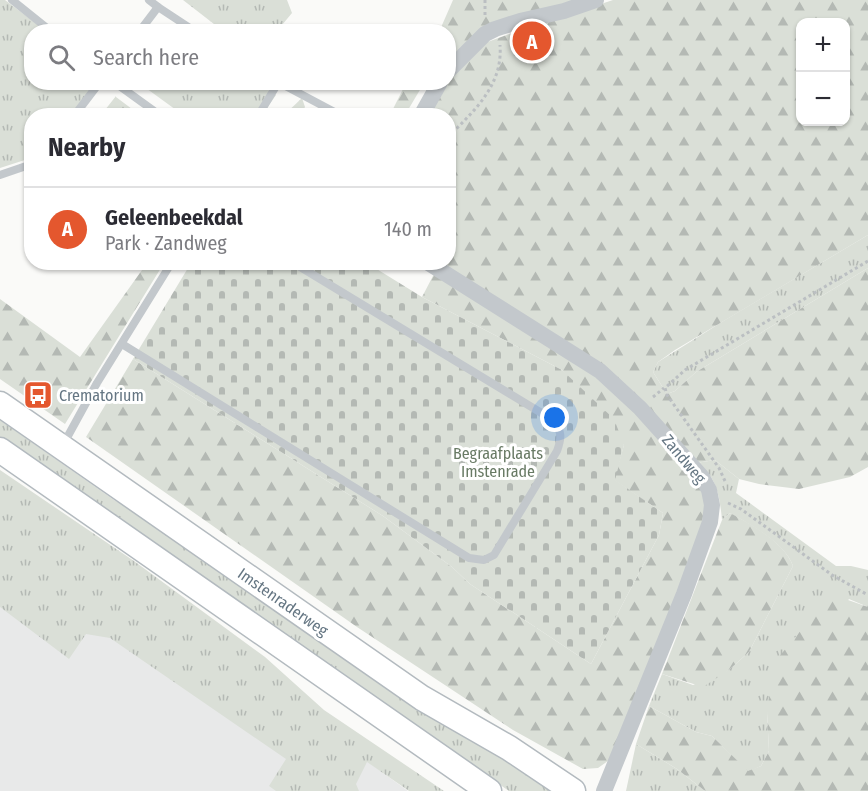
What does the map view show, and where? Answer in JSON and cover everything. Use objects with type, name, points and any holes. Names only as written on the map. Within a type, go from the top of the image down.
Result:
[{"type":"street","points":[[456,62],[485,34],[520,21],[564,11],[596,0]]},
{"type":"street","points":[[425,108],[435,90]]},
{"type":"street","name":"Zandweg","points":[[440,270],[600,371],[640,408],[702,477],[709,490],[712,505],[711,522],[604,791]]},
{"type":"street","name":"Imstenraderweg","points":[[0,404],[422,698],[509,748],[573,791]]},
{"type":"street","points":[[0,450],[489,791]]},
{"type":"lane","points":[[12,0],[42,24]]},
{"type":"lane","points":[[148,0],[184,24]]},
{"type":"lane","points":[[145,24],[158,7]]},
{"type":"lane","points":[[80,108],[94,90]]},
{"type":"lane","points":[[125,90],[150,108]]},
{"type":"lane","points":[[263,108],[273,90]]},
{"type":"lane","points":[[293,90],[327,108]]},
{"type":"lane","points":[[0,175],[24,167]]},
{"type":"lane","points":[[61,447],[97,383],[167,270]]},
{"type":"lane","points":[[122,344],[469,558],[484,560],[494,555],[557,451],[562,438],[561,430],[553,420],[305,270]]},
{"type":"path","points":[[456,128],[492,88],[501,60],[499,28]]},
{"type":"path","points":[[712,505],[722,500],[725,494],[724,476],[667,395],[665,388],[685,370],[868,261]]},
{"type":"path","points":[[712,505],[729,503],[741,509],[832,576],[868,595]]},
{"type":"shaded area","points":[[0,495],[408,791],[0,791]]},
{"type":"green space","points":[[0,0],[5,0],[37,24],[24,24],[24,90],[93,90],[78,108],[24,108],[24,160],[0,168]]},
{"type":"green space","points":[[183,0],[287,0],[292,13],[283,24],[214,24]]},
{"type":"green space","points":[[453,0],[579,0],[492,26],[456,52],[456,24],[442,24]]},
{"type":"green space","points":[[613,0],[868,0],[868,235],[675,350],[658,362],[653,372],[667,394],[675,391],[696,372],[868,268],[868,467],[850,477],[799,489],[739,479],[715,460],[696,463],[644,406],[442,270],[456,270],[456,108],[420,108],[432,90],[456,90],[456,64],[482,44]]},
{"type":"green space","points":[[149,90],[268,90],[276,95],[267,108],[173,108]]},
{"type":"green space","points":[[402,90],[420,90],[409,108],[394,108]]},
{"type":"green space","points":[[116,96],[131,108],[107,108]]},
{"type":"green space","points":[[302,98],[304,108],[291,108]]},
{"type":"green space","points":[[868,235],[868,268],[696,372],[675,391],[667,394],[653,372],[658,362]]},
{"type":"green space","points":[[142,270],[160,270],[65,424],[0,379],[0,299],[80,357]]},
{"type":"green space","name":"Begraafplaats Imstenrade","points":[[187,270],[378,270],[422,297],[562,370],[614,419],[624,445],[615,480],[663,513],[659,535],[591,664],[470,584],[452,567],[383,516],[133,359]]},
{"type":"green space","points":[[434,274],[587,367],[637,411],[703,489],[705,506],[700,533],[615,756],[598,768],[583,769],[513,730],[357,627],[86,437],[133,359],[383,516],[452,567],[470,584],[591,664],[659,535],[663,513],[614,480],[624,445],[562,370],[422,297]]},
{"type":"green space","points":[[0,420],[114,500],[189,542],[562,791],[509,791],[354,683],[0,444]]},
{"type":"green space","points":[[715,460],[739,479],[736,493],[836,566],[851,566],[868,570],[868,607],[849,599],[767,713],[769,751],[761,766],[748,772],[712,736],[696,732],[649,706],[662,674],[693,685],[729,670],[749,652],[793,566],[783,550],[757,529],[730,513],[722,520],[713,480],[696,463]]},
{"type":"green space","points":[[0,470],[134,561],[265,657],[324,710],[444,791],[409,791],[367,762],[356,784],[359,791],[276,791],[269,786],[286,759],[110,638],[86,634],[69,659],[0,607]]},
{"type":"green space","points":[[730,513],[775,542],[793,566],[749,652],[729,670],[703,687],[662,674],[722,520]]},
{"type":"green space","points":[[831,594],[868,607],[868,791],[705,791],[677,769],[636,744],[649,706],[696,732],[712,736],[748,771],[761,766],[769,751],[767,713],[773,664]]},
{"type":"green space","points":[[636,744],[677,769],[705,791],[626,791]]},
{"type":"place","name":"Geleenbeekdal","points":[[532,41]]},
{"type":"place","name":"Crematorium","points":[[38,395]]}]
